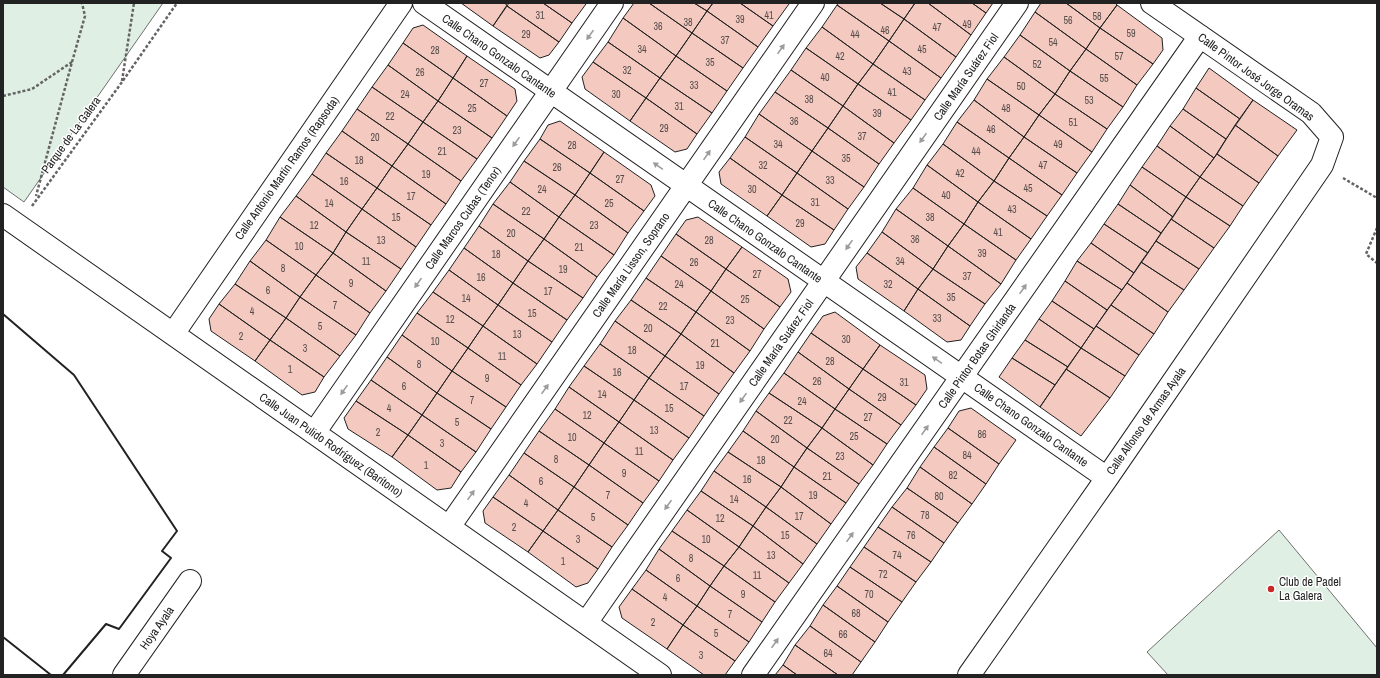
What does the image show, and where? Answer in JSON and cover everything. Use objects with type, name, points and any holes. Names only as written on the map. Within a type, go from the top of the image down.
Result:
[{"type":"street","name":"Calle Antonio Martín Ramos (Rapsoda)","points":[[173,334],[401,3]]},
{"type":"street","name":"Calle Chano Gonzalo Cantante","points":[[424,3],[1107,478]]},
{"type":"street","name":"Calle Marcos Cubas (Tenor)","points":[[314,433],[612,3]]},
{"type":"street","name":"Calle María Lisson, Soprano","points":[[449,527],[813,3]]},
{"type":"street","name":"Calle María Suárez Fiol","points":[[586,623],[1017,3]]},
{"type":"street","name":"Calle Pintor José Jorge Oramas","points":[[1152,3],[1311,113],[1332,137],[1322,165]]},
{"type":"street","name":"Calle Pintor Botas Ghirlanda","points":[[753,675],[1200,36]]},
{"type":"street","name":"Calle Alfonso de Armas Ayala","points":[[969,675],[1107,478],[1322,165]]},
{"type":"street","name":"Calle Juan Pulido Rodríguez (Barítono)","points":[[11,221],[660,675]]},
{"type":"street","name":"Hoya Ayala","points":[[124,675],[190,581]]},
{"type":"path","name":"Parque de La Galera","points":[[36,199],[85,16],[82,3]]},
{"type":"path","name":"Parque de La Galera","points":[[122,82],[134,3]]},
{"type":"path","name":"Parque de La Galera","points":[[11,221],[36,199],[122,82],[177,3]]},
{"type":"path","points":[[3,96],[32,89],[72,62]]},
{"type":"path","points":[[1322,165],[1377,198]]},
{"type":"path","points":[[1377,228],[1366,254],[1377,263]]},
{"type":"green space","points":[[3,3],[163,3],[24,202],[3,187]]},
{"type":"green space","name":"Club de Padel La Galera","points":[[1279,530],[1377,648],[1377,675],[1168,675],[1147,652]]},
{"type":"building","points":[[461,3],[504,3],[507,5],[493,26]]},
{"type":"building","points":[[509,3],[543,3],[572,23],[559,42],[507,6]]},
{"type":"building","points":[[543,3],[584,3],[586,4],[572,23]]},
{"type":"building","points":[[634,3],[649,3],[692,33],[676,56],[623,18]]},
{"type":"building","points":[[649,3],[694,3],[707,11],[692,33]]},
{"type":"building","points":[[694,3],[713,3],[707,11]]},
{"type":"building","points":[[713,3],[740,3],[773,26],[758,47],[707,11]]},
{"type":"building","points":[[740,3],[788,3],[789,4],[773,26]]},
{"type":"building","points":[[838,3],[880,3],[904,19],[889,41],[837,5]]},
{"type":"building","points":[[880,3],[915,3],[904,19]]},
{"type":"building","points":[[915,3],[928,3],[971,35],[956,57],[904,19]]},
{"type":"building","points":[[928,3],[972,3],[986,13],[971,35]]},
{"type":"building","points":[[972,3],[993,3],[986,13]]},
{"type":"building","points":[[1041,3],[1066,3],[1100,28],[1086,49],[1035,12]]},
{"type":"building","points":[[1066,3],[1115,3],[1117,5],[1100,28]]},
{"type":"building","points":[[837,5],[889,41],[873,64],[822,27]]},
{"type":"building","points":[[1117,5],[1162,38],[1163,50],[1153,64],[1100,28]]},
{"type":"building","points":[[507,6],[559,42],[549,55],[540,58],[493,26]]},
{"type":"building","points":[[707,11],[758,47],[743,68],[692,33]]},
{"type":"building","points":[[1035,12],[1086,49],[1070,71],[1020,35]]},
{"type":"building","points":[[623,18],[676,56],[660,78],[608,42]]},
{"type":"building","points":[[904,19],[956,57],[941,78],[889,41]]},
{"type":"building","points":[[423,25],[467,56],[453,78],[403,43],[413,28]]},
{"type":"building","points":[[822,27],[873,64],[858,84],[806,48]]},
{"type":"building","points":[[1100,28],[1153,64],[1137,85],[1086,49]]},
{"type":"building","points":[[692,33],[743,68],[727,91],[676,56]]},
{"type":"building","points":[[1020,35],[1070,71],[1055,94],[1004,57]]},
{"type":"building","points":[[889,41],[941,78],[925,100],[873,64]]},
{"type":"building","points":[[608,42],[660,78],[646,98],[593,62]]},
{"type":"building","points":[[403,43],[453,78],[438,101],[388,65]]},
{"type":"building","points":[[806,48],[858,84],[843,106],[791,70]]},
{"type":"building","points":[[1086,49],[1137,85],[1123,107],[1070,71]]},
{"type":"building","points":[[467,56],[515,89],[517,101],[507,116],[453,78]]},
{"type":"building","points":[[676,56],[727,91],[712,113],[660,78]]},
{"type":"building","points":[[1004,57],[1055,94],[1039,115],[987,79]]},
{"type":"building","points":[[593,62],[646,98],[630,121],[585,89],[582,77]]},
{"type":"building","points":[[873,64],[925,100],[911,120],[858,84]]},
{"type":"building","points":[[388,65],[438,101],[423,122],[372,87]]},
{"type":"building","points":[[1209,68],[1253,100],[1240,119],[1196,88]]},
{"type":"building","points":[[791,70],[843,106],[828,128],[775,92]]},
{"type":"building","points":[[1070,71],[1123,107],[1107,129],[1055,94]]},
{"type":"building","points":[[453,78],[507,116],[492,138],[438,101]]},
{"type":"building","points":[[660,78],[712,113],[697,134],[646,98]]},
{"type":"building","points":[[987,79],[1039,115],[1024,137],[974,100]]},
{"type":"building","points":[[858,84],[911,120],[894,143],[843,106]]},
{"type":"building","points":[[372,87],[423,122],[408,144],[357,109]]},
{"type":"building","points":[[1196,88],[1240,119],[1226,139],[1183,109]]},
{"type":"building","points":[[775,92],[828,128],[812,151],[759,114]]},
{"type":"building","points":[[1055,94],[1107,129],[1092,152],[1039,115]]},
{"type":"building","points":[[646,98],[697,134],[687,149],[675,152],[630,121]]},
{"type":"building","points":[[974,100],[1024,137],[1009,158],[957,122]]},
{"type":"building","points":[[1253,100],[1297,130],[1278,156],[1235,125]]},
{"type":"building","points":[[438,101],[492,138],[477,159],[423,122]]},
{"type":"building","points":[[843,106],[894,143],[879,164],[828,128]]},
{"type":"building","points":[[357,109],[408,144],[392,166],[342,131]]},
{"type":"building","points":[[1183,109],[1226,139],[1214,158],[1170,126]]},
{"type":"building","points":[[759,114],[812,151],[797,173],[745,137]]},
{"type":"building","points":[[1039,115],[1092,152],[1077,173],[1024,137]]},
{"type":"building","points":[[560,121],[604,152],[590,173],[540,139],[548,125]]},
{"type":"building","points":[[423,122],[477,159],[461,181],[408,144]]},
{"type":"building","points":[[957,122],[1009,158],[994,181],[943,144]]},
{"type":"building","points":[[1235,125],[1278,156],[1259,183],[1217,154]]},
{"type":"building","points":[[1170,126],[1214,158],[1200,177],[1157,146]]},
{"type":"building","points":[[828,128],[879,164],[864,187],[812,151]]},
{"type":"building","points":[[342,131],[392,166],[377,188],[326,153]]},
{"type":"building","points":[[745,137],[797,173],[782,195],[730,158]]},
{"type":"building","points":[[1024,137],[1077,173],[1062,195],[1009,158]]},
{"type":"building","points":[[540,139],[590,173],[575,195],[524,161]]},
{"type":"building","points":[[408,144],[461,181],[446,204],[392,166]]},
{"type":"building","points":[[943,144],[994,181],[978,202],[927,165]]},
{"type":"building","points":[[1157,146],[1200,177],[1186,197],[1142,167]]},
{"type":"building","points":[[812,151],[864,187],[848,209],[797,173]]},
{"type":"building","points":[[604,152],[651,185],[655,196],[644,211],[590,173]]},
{"type":"building","points":[[326,153],[377,188],[362,209],[312,174]]},
{"type":"building","points":[[1217,154],[1259,183],[1243,206],[1200,177]]},
{"type":"building","points":[[730,158],[782,195],[767,216],[721,184],[719,172]]},
{"type":"building","points":[[1009,158],[1062,195],[1047,216],[994,181]]},
{"type":"building","points":[[524,161],[575,195],[559,217],[510,182]]},
{"type":"building","points":[[927,165],[978,202],[964,224],[913,188]]},
{"type":"building","points":[[392,166],[446,204],[431,225],[377,188]]},
{"type":"building","points":[[1142,167],[1186,197],[1173,217],[1130,185]]},
{"type":"building","points":[[590,173],[644,211],[628,233],[575,195]]},
{"type":"building","points":[[797,173],[848,209],[834,230],[782,195]]},
{"type":"building","points":[[312,174],[362,209],[346,232],[296,196]]},
{"type":"building","points":[[1200,177],[1243,206],[1230,226],[1186,197]]},
{"type":"building","points":[[994,181],[1047,216],[1031,239],[978,202]]},
{"type":"building","points":[[510,182],[559,217],[544,239],[493,204]]},
{"type":"building","points":[[1130,185],[1173,217],[1161,233],[1118,204]]},
{"type":"building","points":[[377,188],[431,225],[416,247],[362,209]]},
{"type":"building","points":[[913,188],[964,224],[948,246],[896,209]]},
{"type":"building","points":[[575,195],[628,233],[614,255],[559,217]]},
{"type":"building","points":[[782,195],[834,230],[825,244],[811,247],[767,216]]},
{"type":"building","points":[[296,196],[346,232],[333,253],[280,217]]},
{"type":"building","points":[[1186,197],[1230,226],[1214,248],[1171,219]]},
{"type":"building","points":[[978,202],[1031,239],[1016,260],[964,224]]},
{"type":"building","points":[[493,204],[544,239],[528,261],[479,226]]},
{"type":"building","points":[[1118,204],[1161,233],[1148,253],[1104,224]]},
{"type":"building","points":[[362,209],[416,247],[401,269],[346,232]]},
{"type":"building","points":[[896,209],[948,246],[933,269],[882,232]]},
{"type":"building","points":[[280,217],[333,253],[316,275],[266,240]]},
{"type":"building","points":[[559,217],[614,255],[597,277],[544,239]]},
{"type":"building","points":[[698,217],[742,247],[726,269],[676,234],[686,220]]},
{"type":"building","points":[[1171,219],[1214,248],[1199,269],[1156,241]]},
{"type":"building","points":[[964,224],[1016,260],[1001,284],[948,246]]},
{"type":"building","points":[[1104,224],[1148,253],[1134,273],[1091,243]]},
{"type":"building","points":[[479,226],[528,261],[513,283],[464,248]]},
{"type":"building","points":[[346,232],[401,269],[386,291],[333,253]]},
{"type":"building","points":[[882,232],[933,269],[918,289],[867,253]]},
{"type":"building","points":[[676,234],[726,269],[711,291],[661,256]]},
{"type":"building","points":[[544,239],[597,277],[583,298],[528,261]]},
{"type":"building","points":[[266,240],[316,275],[300,297],[250,261]]},
{"type":"building","points":[[1156,241],[1199,269],[1184,290],[1141,262]]},
{"type":"building","points":[[1091,243],[1134,273],[1122,290],[1077,261]]},
{"type":"building","points":[[948,246],[1001,284],[985,304],[933,269]]},
{"type":"building","points":[[742,247],[788,279],[791,292],[780,307],[726,269]]},
{"type":"building","points":[[464,248],[513,283],[498,305],[449,270]]},
{"type":"building","points":[[333,253],[386,291],[370,313],[316,275]]},
{"type":"building","points":[[867,253],[918,289],[904,311],[858,279],[856,267]]},
{"type":"building","points":[[661,256],[711,291],[696,312],[646,278]]},
{"type":"building","points":[[250,261],[300,297],[286,318],[235,284]]},
{"type":"building","points":[[528,261],[583,298],[567,320],[513,283]]},
{"type":"building","points":[[1077,261],[1122,290],[1107,310],[1065,281]]},
{"type":"building","points":[[1141,262],[1184,290],[1168,312],[1127,283]]},
{"type":"building","points":[[726,269],[780,307],[764,329],[711,291]]},
{"type":"building","points":[[933,269],[985,304],[970,326],[918,289]]},
{"type":"building","points":[[449,270],[498,305],[483,326],[433,292]]},
{"type":"building","points":[[316,275],[370,313],[356,335],[300,297]]},
{"type":"building","points":[[646,278],[696,312],[681,334],[631,300]]},
{"type":"building","points":[[1065,281],[1107,310],[1094,329],[1052,301]]},
{"type":"building","points":[[513,283],[567,320],[552,342],[498,305]]},
{"type":"building","points":[[1127,283],[1168,312],[1154,334],[1111,305]]},
{"type":"building","points":[[235,284],[286,318],[270,340],[219,304]]},
{"type":"building","points":[[918,289],[970,326],[961,340],[947,342],[904,311]]},
{"type":"building","points":[[711,291],[764,329],[750,351],[696,312]]},
{"type":"building","points":[[433,292],[483,326],[468,348],[417,313]]},
{"type":"building","points":[[300,297],[356,335],[340,356],[286,318]]},
{"type":"building","points":[[631,300],[681,334],[665,356],[615,321]]},
{"type":"building","points":[[1052,301],[1094,329],[1081,348],[1039,319]]},
{"type":"building","points":[[219,304],[270,340],[255,361],[211,331],[209,319]]},
{"type":"building","points":[[498,305],[552,342],[537,364],[483,326]]},
{"type":"building","points":[[1111,305],[1154,334],[1139,355],[1096,326]]},
{"type":"building","points":[[696,312],[750,351],[734,373],[681,334]]},
{"type":"building","points":[[835,312],[880,345],[863,369],[811,333],[823,316]]},
{"type":"building","points":[[417,313],[468,348],[452,371],[402,335]]},
{"type":"building","points":[[286,318],[340,356],[324,377],[270,340]]},
{"type":"building","points":[[1039,319],[1081,348],[1068,367],[1025,340]]},
{"type":"building","points":[[615,321],[665,356],[649,378],[600,344]]},
{"type":"building","points":[[483,326],[537,364],[521,385],[468,348]]},
{"type":"building","points":[[1096,326],[1139,355],[1125,376],[1081,348]]},
{"type":"building","points":[[811,333],[863,369],[849,389],[798,352]]},
{"type":"building","points":[[681,334],[734,373],[719,394],[665,356]]},
{"type":"building","points":[[402,335],[452,371],[437,393],[387,357]]},
{"type":"building","points":[[270,340],[324,377],[315,392],[302,395],[255,361]]},
{"type":"building","points":[[1025,340],[1068,367],[1055,385],[1012,358]]},
{"type":"building","points":[[600,344],[649,378],[634,400],[584,366]]},
{"type":"building","points":[[880,345],[925,375],[927,389],[916,405],[863,369]]},
{"type":"building","points":[[468,348],[521,385],[506,407],[452,371]]},
{"type":"building","points":[[1081,348],[1125,376],[1110,398],[1066,369]]},
{"type":"building","points":[[798,352],[849,389],[835,409],[784,373]]},
{"type":"building","points":[[665,356],[719,394],[704,416],[649,378]]},
{"type":"building","points":[[387,357],[437,393],[422,415],[371,380]]},
{"type":"building","points":[[1012,358],[1055,385],[1040,407],[999,377]]},
{"type":"building","points":[[584,366],[634,400],[619,422],[569,387]]},
{"type":"building","points":[[863,369],[916,405],[901,425],[849,389]]},
{"type":"building","points":[[1066,369],[1110,398],[1081,436],[1040,407]]},
{"type":"building","points":[[452,371],[506,407],[491,429],[437,393]]},
{"type":"building","points":[[784,373],[835,409],[822,428],[769,393]]},
{"type":"building","points":[[649,378],[704,416],[689,438],[634,400]]},
{"type":"building","points":[[371,380],[422,415],[408,435],[356,401]]},
{"type":"building","points":[[569,387],[619,422],[604,443],[555,409]]},
{"type":"building","points":[[849,389],[901,425],[887,444],[835,409]]},
{"type":"building","points":[[437,393],[491,429],[476,452],[422,415]]},
{"type":"building","points":[[769,393],[822,428],[807,448],[756,411]]},
{"type":"building","points":[[634,400],[689,438],[673,460],[619,422]]},
{"type":"building","points":[[356,401],[408,435],[392,457],[348,429],[344,418]]},
{"type":"building","points":[[971,408],[1016,440],[999,464],[948,428],[959,411]]},
{"type":"building","points":[[555,409],[604,443],[589,465],[539,431]]},
{"type":"building","points":[[835,409],[887,444],[873,465],[822,428]]},
{"type":"building","points":[[756,411],[807,448],[794,467],[743,431]]},
{"type":"building","points":[[422,415],[476,452],[461,472],[408,435]]},
{"type":"building","points":[[619,422],[673,460],[659,481],[604,443]]},
{"type":"building","points":[[822,428],[873,465],[859,484],[807,448]]},
{"type":"building","points":[[948,428],[999,464],[986,484],[934,447]]},
{"type":"building","points":[[539,431],[589,465],[574,487],[524,453]]},
{"type":"building","points":[[743,431],[794,467],[781,487],[728,452]]},
{"type":"building","points":[[408,435],[461,472],[451,488],[437,490],[392,457]]},
{"type":"building","points":[[604,443],[659,481],[643,503],[589,465]]},
{"type":"building","points":[[934,447],[986,484],[972,504],[920,467]]},
{"type":"building","points":[[807,448],[859,484],[846,503],[794,467]]},
{"type":"building","points":[[728,452],[781,487],[766,507],[714,471]]},
{"type":"building","points":[[524,453],[574,487],[558,510],[509,475]]},
{"type":"building","points":[[589,465],[643,503],[628,525],[574,487]]},
{"type":"building","points":[[794,467],[846,503],[831,524],[781,487]]},
{"type":"building","points":[[920,467],[972,504],[958,523],[907,488]]},
{"type":"building","points":[[714,471],[766,507],[753,526],[701,491]]},
{"type":"building","points":[[509,475],[558,510],[543,531],[493,497]]},
{"type":"building","points":[[574,487],[628,525],[612,547],[558,510]]},
{"type":"building","points":[[781,487],[831,524],[817,544],[766,507]]},
{"type":"building","points":[[907,488],[958,523],[944,543],[892,507]]},
{"type":"building","points":[[701,491],[753,526],[739,547],[687,510]]},
{"type":"building","points":[[493,497],[543,531],[528,552],[485,523],[483,511]]},
{"type":"building","points":[[766,507],[817,544],[803,564],[753,526]]},
{"type":"building","points":[[892,507],[944,543],[931,562],[878,527]]},
{"type":"building","points":[[558,510],[612,547],[598,569],[543,531]]},
{"type":"building","points":[[687,510],[739,547],[724,566],[672,531]]},
{"type":"building","points":[[753,526],[803,564],[789,583],[739,547]]},
{"type":"building","points":[[878,527],[931,562],[916,582],[864,547]]},
{"type":"building","points":[[543,531],[598,569],[588,583],[576,587],[528,552]]},
{"type":"building","points":[[672,531],[724,566],[710,586],[659,549]]},
{"type":"building","points":[[739,547],[789,583],[775,602],[724,566]]},
{"type":"building","points":[[864,547],[916,582],[902,602],[850,567]]},
{"type":"building","points":[[659,549],[710,586],[697,606],[646,570]]},
{"type":"building","points":[[724,566],[775,602],[762,622],[710,586]]},
{"type":"building","points":[[850,567],[902,602],[888,622],[837,586]]},
{"type":"building","points":[[646,570],[697,606],[683,625],[632,589]]},
{"type":"building","points":[[710,586],[762,622],[749,642],[697,606]]},
{"type":"building","points":[[837,586],[888,622],[875,642],[823,605]]},
{"type":"building","points":[[632,589],[683,625],[667,649],[622,618],[619,607]]},
{"type":"building","points":[[823,605],[875,642],[861,662],[810,626]]},
{"type":"building","points":[[697,606],[749,642],[735,661],[683,625]]},
{"type":"building","points":[[683,625],[735,661],[725,675],[704,675],[667,649]]},
{"type":"building","points":[[810,626],[861,662],[852,675],[838,675],[795,645]]},
{"type":"building","points":[[795,645],[838,675],[797,675],[783,665]]},
{"type":"building","points":[[783,665],[797,675],[775,675]]},
{"type":"wall","points":[[3,314],[74,375],[177,531],[162,551],[171,558],[119,629],[106,624],[63,675]]},
{"type":"wall","points":[[3,637],[51,675]]},
{"type":"place","name":"Club de Padel La Galera","points":[[1271,589]]}]
